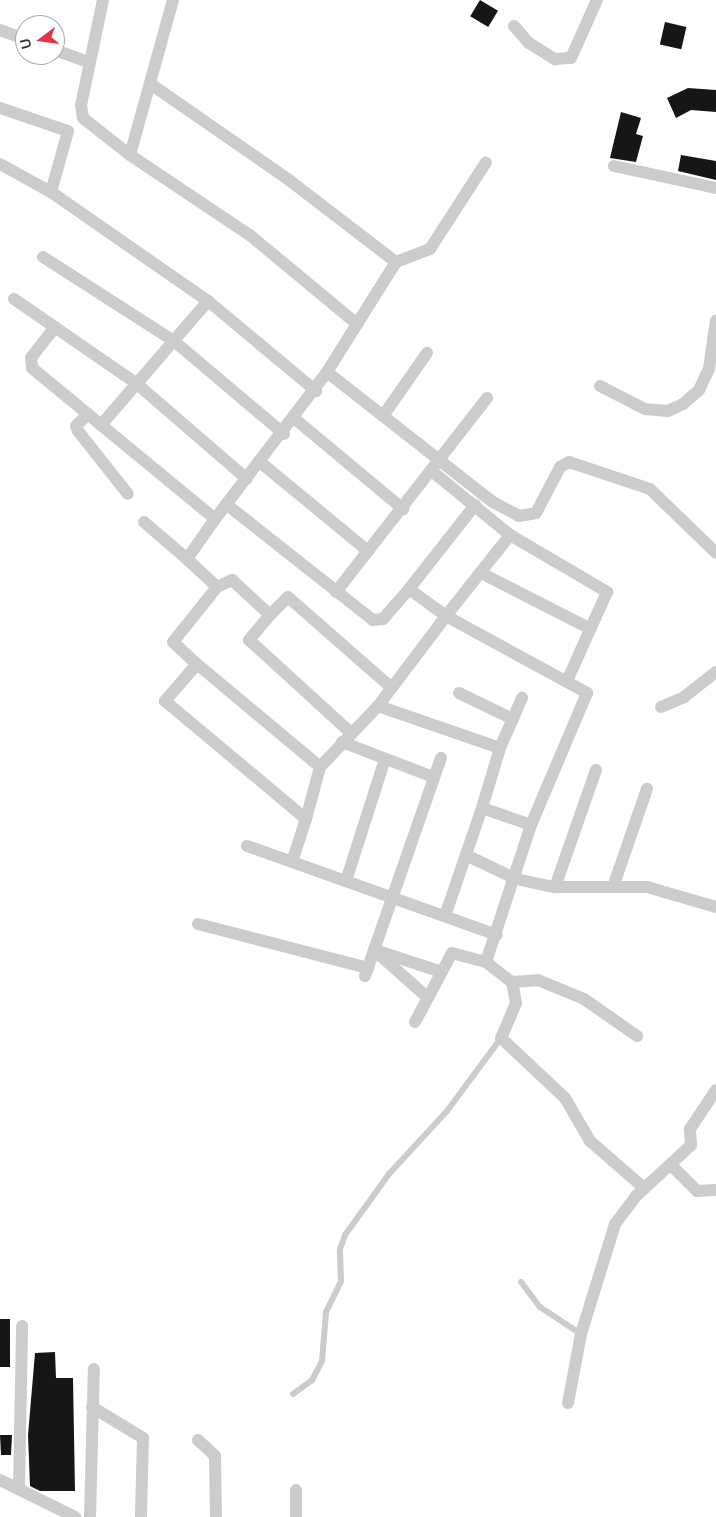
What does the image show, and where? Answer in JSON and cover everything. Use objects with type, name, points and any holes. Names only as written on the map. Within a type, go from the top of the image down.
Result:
[{"type":"street","points":[[51,192],[68,131],[83,118],[90,63],[103,0]]},
{"type":"street","points":[[130,155],[152,85],[173,0]]},
{"type":"street","points":[[514,26],[529,43],[555,59],[571,58],[597,0]]},
{"type":"street","points":[[0,30],[15,36]]},
{"type":"street","points":[[65,54],[90,63]]},
{"type":"street","points":[[152,85],[289,180],[396,262]]},
{"type":"street","points":[[0,108],[68,131]]},
{"type":"street","points":[[83,118],[130,155],[252,236],[357,324]]},
{"type":"street","points":[[187,559],[215,518],[284,434],[316,391],[396,262],[430,249],[486,162]]},
{"type":"street","points":[[0,164],[51,192],[208,301],[316,391]]},
{"type":"street","points":[[614,166],[716,188]]},
{"type":"street","points":[[43,257],[174,341],[284,434]]},
{"type":"street","points":[[14,298],[137,384],[247,479]]},
{"type":"street","points":[[102,425],[208,301]]},
{"type":"street","points":[[600,386],[645,410],[668,411],[683,404],[699,390],[709,369],[716,320]]},
{"type":"street","points":[[55,327],[30,363],[88,414],[215,518]]},
{"type":"street","points":[[383,416],[428,353]]},
{"type":"street","points":[[327,372],[383,416],[475,505],[510,534],[603,586],[607,600],[591,629],[567,681]]},
{"type":"street","points":[[336,592],[436,467],[487,398]]},
{"type":"street","points":[[88,414],[76,426],[78,431],[128,494]]},
{"type":"street","points":[[295,418],[403,509]]},
{"type":"street","points":[[260,462],[368,551]]},
{"type":"street","points":[[436,467],[519,516],[540,510],[564,463],[611,474],[650,489],[716,553]]},
{"type":"street","points":[[226,504],[336,592],[378,621],[409,589],[475,505]]},
{"type":"street","points":[[144,522],[217,586]]},
{"type":"street","points":[[292,862],[320,767],[378,706],[510,534]]},
{"type":"street","points":[[481,573],[591,629]]},
{"type":"street","points":[[270,615],[232,580],[217,586],[173,642],[320,767]]},
{"type":"street","points":[[409,589],[446,616],[587,693],[531,825],[516,879],[486,962]]},
{"type":"street","points":[[352,733],[249,640],[270,615],[288,597],[392,688]]},
{"type":"street","points":[[197,664],[166,696],[166,704],[306,819]]},
{"type":"street","points":[[661,707],[684,697],[716,672]]},
{"type":"street","points":[[459,694],[513,719]]},
{"type":"street","points":[[445,916],[482,808],[500,748],[522,698]]},
{"type":"street","points":[[378,706],[500,748]]},
{"type":"street","points":[[342,742],[433,777]]},
{"type":"street","points":[[198,924],[367,972],[441,758]]},
{"type":"street","points":[[346,880],[386,759]]},
{"type":"street","points":[[555,887],[596,770]]},
{"type":"street","points":[[613,887],[647,789]]},
{"type":"street","points":[[482,808],[531,825]]},
{"type":"street","points":[[247,846],[497,935]]},
{"type":"street","points":[[466,855],[516,879],[555,887],[647,887],[716,907]]},
{"type":"street","points":[[374,950],[442,972]]},
{"type":"street","points":[[374,950],[428,998]]},
{"type":"street","points":[[415,1022],[452,953],[486,962],[512,982],[516,1003],[501,1038],[565,1098],[590,1141],[644,1188]]},
{"type":"street","points":[[512,982],[538,980],[584,998],[637,1036]]},
{"type":"street","points":[[568,1403],[581,1334],[615,1224],[644,1188],[673,1167],[691,1145],[690,1129],[716,1090]]},
{"type":"street","points":[[673,1167],[697,1191],[716,1190]]},
{"type":"street","points":[[19,1488],[22,1326]]},
{"type":"street","points":[[90,1517],[94,1370]]},
{"type":"street","points":[[92,1407],[143,1438],[142,1517]]},
{"type":"street","points":[[198,1440],[215,1456],[216,1517]]},
{"type":"street","points":[[0,1480],[75,1517]]},
{"type":"street","points":[[296,1490],[296,1517]]},
{"type":"lane","points":[[293,1394],[312,1380],[322,1361],[326,1312],[341,1281],[340,1249],[345,1235],[389,1174],[447,1111],[501,1038]]},
{"type":"lane","points":[[521,1282],[540,1307],[581,1334]]},
{"type":"building","points":[[480,0],[498,11],[488,27],[470,16]]},
{"type":"building","points":[[665,22],[686,27],[681,49],[660,44]]},
{"type":"building","points":[[688,88],[716,90],[716,112],[691,110],[676,118],[667,98]]},
{"type":"building","points":[[621,112],[641,118],[636,134],[643,136],[636,162],[610,158]]},
{"type":"building","points":[[681,155],[716,161],[716,180],[678,171]]},
{"type":"building","points":[[0,1319],[10,1319],[10,1367],[0,1367]]},
{"type":"building","points":[[55,1352],[56,1378],[73,1378],[75,1491],[40,1491],[30,1486],[28,1435],[35,1353]]},
{"type":"building","points":[[0,1435],[12,1435],[11,1455],[1,1455]]}]
